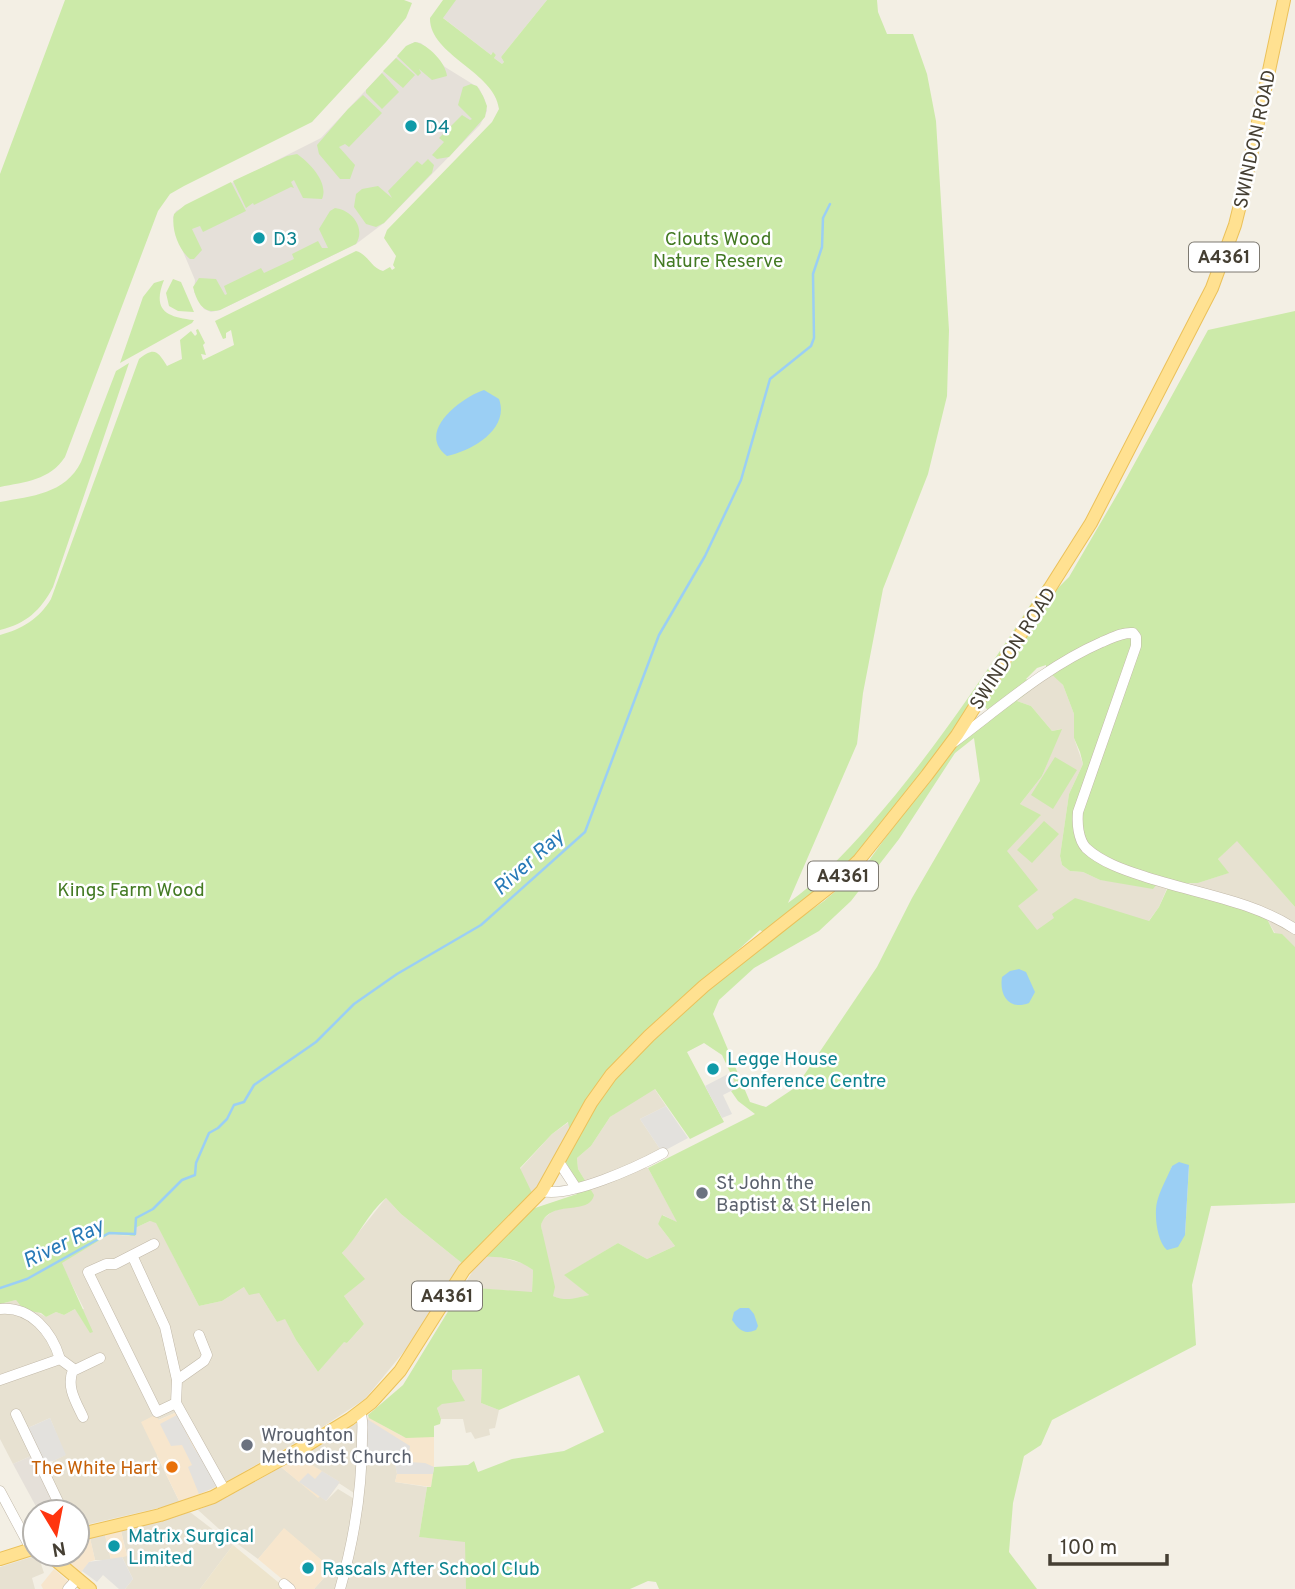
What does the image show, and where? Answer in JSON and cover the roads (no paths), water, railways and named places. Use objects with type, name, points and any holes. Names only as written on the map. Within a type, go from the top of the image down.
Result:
[{"type":"main road","name":"SWINDON ROAD","points":[[542,1191],[599,1090],[624,1061],[714,978],[837,881],[859,860],[947,747],[1064,568],[1102,503],[1212,288],[1240,203],[1284,0]]},
{"type":"main road","name":"A4361","points":[[91,1532],[160,1515],[225,1491],[362,1411],[400,1371],[469,1264],[542,1191]]},
{"type":"main road","points":[[0,1559],[21,1552]]},
{"type":"main road","points":[[64,1568],[90,1589]]},
{"type":"street","points":[[947,747],[1053,668],[1114,637],[1133,633],[1136,646],[1078,812],[1078,826],[1083,844],[1104,860],[1126,870],[1258,910],[1295,929]]},
{"type":"street","points":[[976,704],[989,716]]},
{"type":"street","points":[[542,1191],[552,1194],[576,1188],[625,1171],[663,1153]]},
{"type":"street","points":[[559,1162],[576,1188]]},
{"type":"street","points":[[154,1244],[115,1264],[106,1264],[88,1272],[157,1412],[176,1403]]},
{"type":"street","points":[[132,1255],[165,1327],[177,1380],[176,1403],[225,1491]]},
{"type":"street","points":[[0,1308],[15,1309],[39,1322],[53,1340],[60,1359],[73,1370]]},
{"type":"street","points":[[177,1380],[204,1361],[207,1355],[200,1335]]},
{"type":"street","points":[[0,1380],[60,1359]]},
{"type":"street","points":[[83,1417],[71,1389],[70,1378],[73,1370],[100,1359]]},
{"type":"street","points":[[340,1589],[356,1519],[362,1411]]},
{"type":"street","points":[[16,1414],[55,1498]]},
{"type":"street","points":[[0,1491],[21,1527]]},
{"type":"street","points":[[68,1589],[77,1579]]},
{"type":"water","points":[[484,390],[499,399],[501,410],[494,429],[477,444],[447,456],[438,447],[436,437],[439,426],[464,400]]},
{"type":"water","points":[[1019,969],[1026,972],[1035,992],[1029,1003],[1016,1005],[1007,1000],[1001,984],[1002,977]]},
{"type":"water","points":[[1179,1162],[1189,1165],[1185,1235],[1178,1247],[1167,1250],[1159,1235],[1156,1207],[1172,1166]]},
{"type":"water","points":[[740,1308],[749,1308],[754,1314],[758,1326],[756,1330],[745,1332],[732,1320],[734,1312]]},
{"type":"waterway","name":"River Ray","points":[[0,1288],[27,1279],[109,1233],[135,1234],[136,1218],[153,1209],[182,1180],[195,1175],[196,1163],[209,1133],[227,1119],[234,1105],[244,1102],[254,1085],[316,1042],[354,1004],[397,974],[481,925],[585,832],[659,635],[705,556],[741,480],[770,379],[811,346],[814,338],[813,274],[822,247],[823,218],[830,204]]},
{"type":"place","name":"D4","points":[[411,126]]},
{"type":"place","name":"D3","points":[[259,238]]},
{"type":"place","name":"Legge House Conference Centre","points":[[713,1069]]},
{"type":"place","name":"St John the Baptist & St Helen","points":[[702,1193]]},
{"type":"place","name":"Wroughton Methodist Church","points":[[247,1445]]},
{"type":"place","name":"The White Hart","points":[[172,1467]]},
{"type":"place","name":"Matrix Surgical Limited","points":[[114,1546]]},
{"type":"place","name":"Rascals After School Club","points":[[308,1568]]},
{"type":"park label","name":"Clouts Wood Nature Reserve","points":[[718,249]]},
{"type":"park label","name":"Kings Farm Wood","points":[[131,889]]}]
